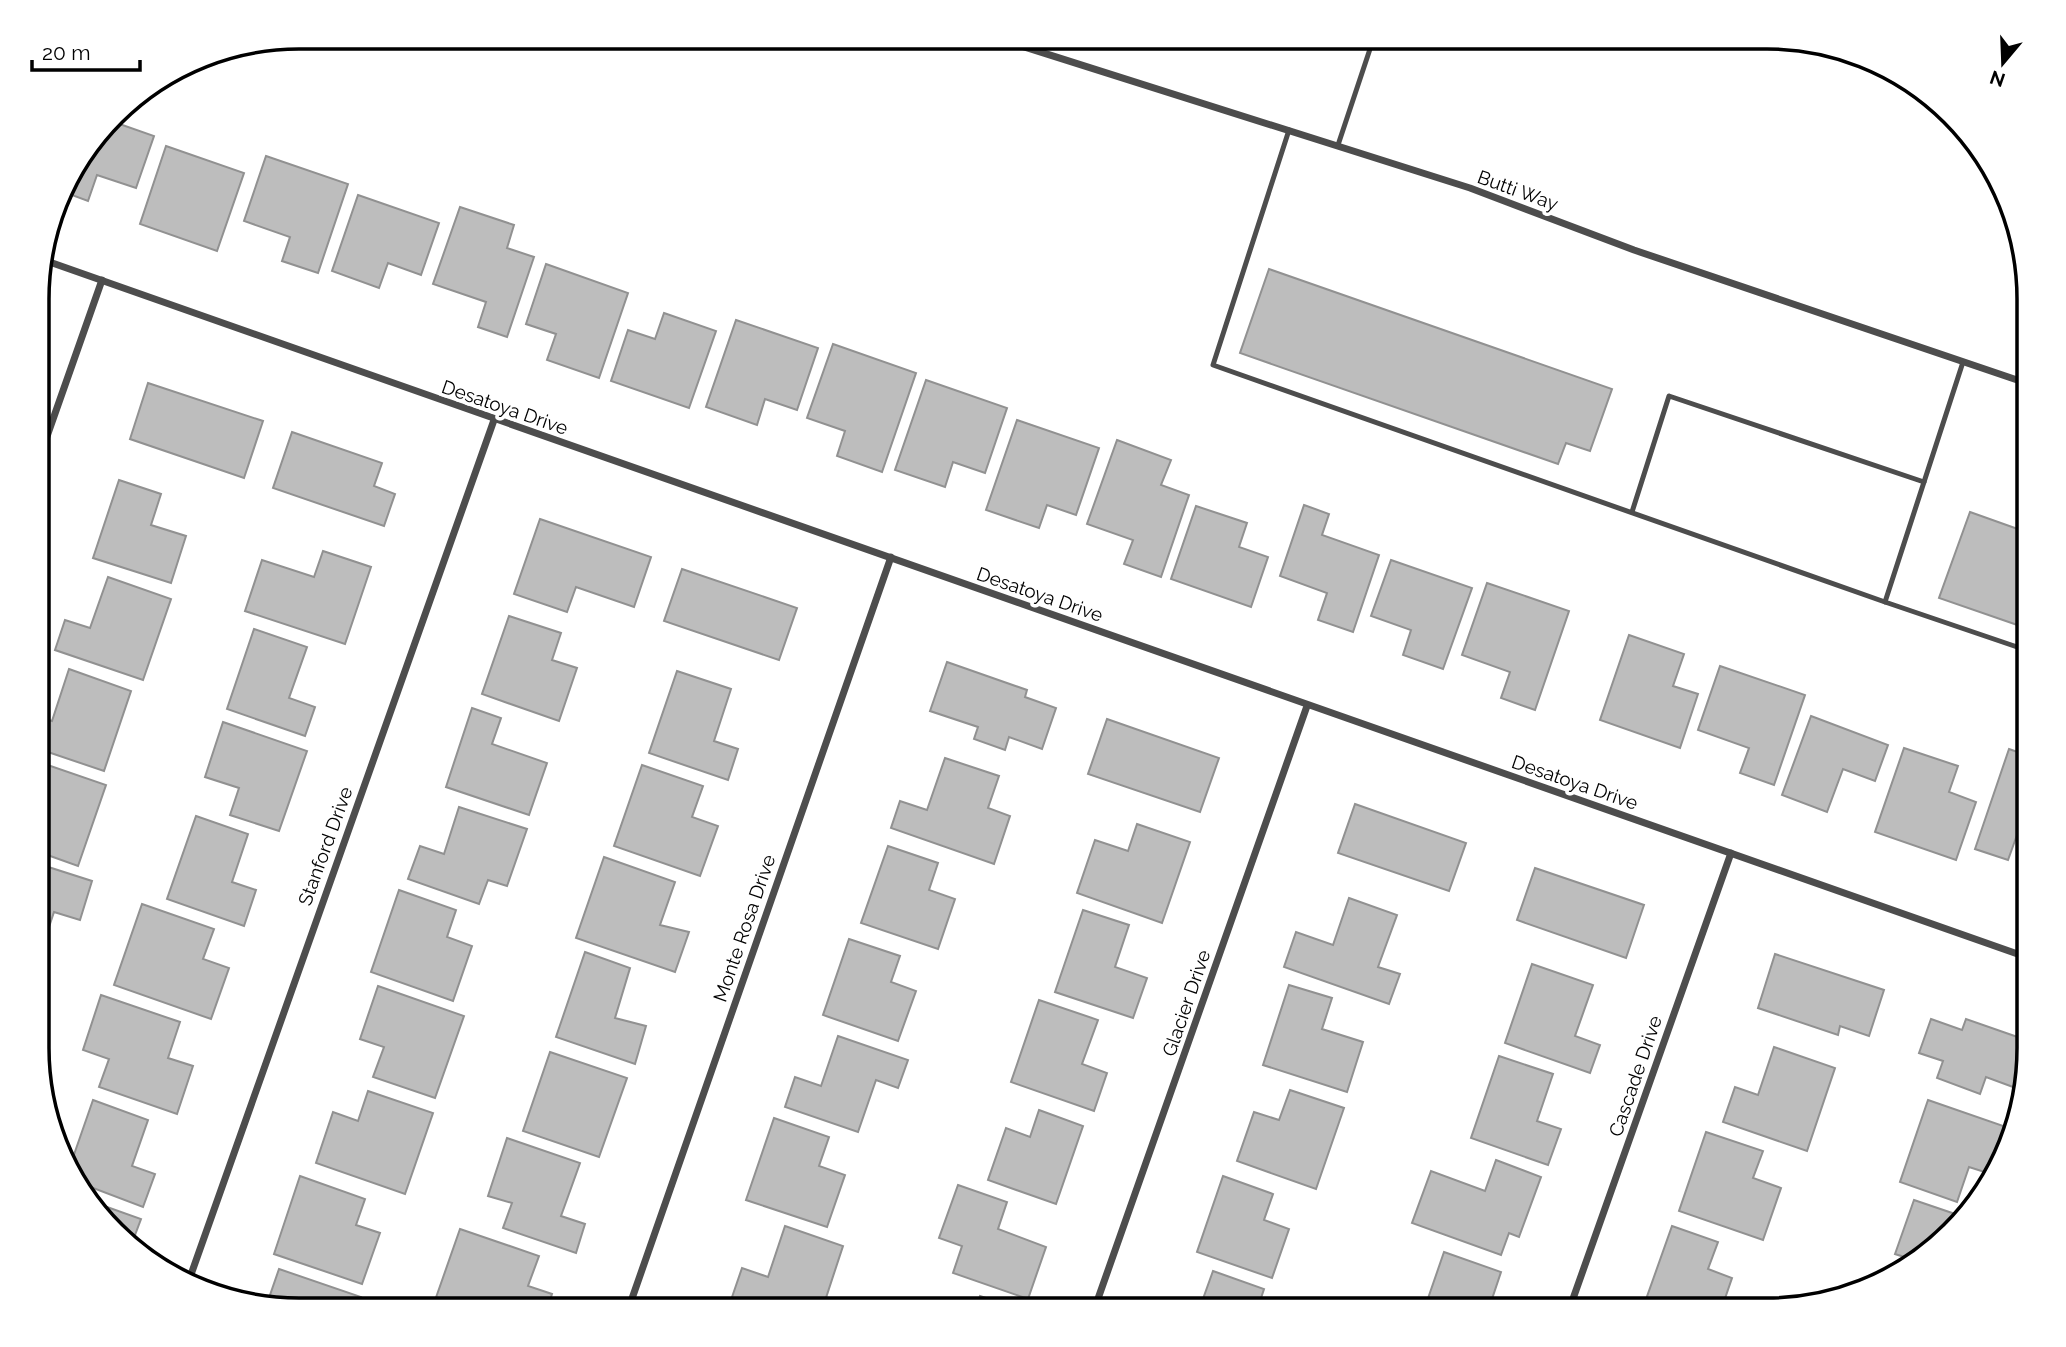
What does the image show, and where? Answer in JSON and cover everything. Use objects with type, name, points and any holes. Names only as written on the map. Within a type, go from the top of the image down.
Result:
[{"type":"street","name":"Butti Way","points":[[1031,49],[1470,188],[1634,250],[2016,380]]},
{"type":"street","name":"Desatoya Drive","points":[[52,263],[2017,954]]},
{"type":"street","points":[[49,431],[102,280]]},
{"type":"street","name":"Stanford Drive","points":[[191,1274],[494,420]]},
{"type":"street","name":"Monte Rosa Drive","points":[[632,1298],[891,557]]},
{"type":"street","name":"Glacier Drive","points":[[1098,1298],[1307,706]]},
{"type":"street","name":"Cascade Drive","points":[[1573,1298],[1731,853]]},
{"type":"lane","points":[[1338,145],[1370,49]]},
{"type":"lane","points":[[1289,130],[1213,365],[2016,647]]},
{"type":"lane","points":[[1885,601],[1963,362]]},
{"type":"lane","points":[[1632,512],[1669,396],[1924,482]]},
{"type":"building","points":[[120,124],[154,136],[136,188],[97,175],[88,201],[72,195],[91,160]]},
{"type":"building","points":[[166,146],[244,173],[217,251],[140,224]]},
{"type":"building","points":[[266,156],[348,184],[318,273],[282,261],[290,237],[244,221]]},
{"type":"building","points":[[358,195],[439,223],[421,275],[388,263],[379,288],[332,271]]},
{"type":"building","points":[[460,207],[514,225],[507,248],[534,257],[507,337],[478,327],[486,302],[433,284]]},
{"type":"building","points":[[546,264],[628,293],[599,378],[547,360],[556,334],[526,324]]},
{"type":"building","points":[[1269,269],[1612,389],[1590,451],[1566,443],[1558,464],[1240,353]]},
{"type":"building","points":[[664,313],[716,331],[689,408],[611,381],[628,330],[655,339]]},
{"type":"building","points":[[736,320],[818,348],[797,410],[765,399],[757,425],[706,407]]},
{"type":"building","points":[[833,344],[916,373],[882,472],[837,456],[845,431],[807,418]]},
{"type":"building","points":[[926,380],[1007,408],[985,473],[953,462],[945,487],[895,470]]},
{"type":"building","points":[[148,383],[263,421],[244,478],[130,439]]},
{"type":"building","points":[[1017,420],[1099,448],[1076,515],[1047,505],[1039,528],[986,510]]},
{"type":"building","points":[[292,432],[382,463],[374,486],[395,494],[384,526],[273,488]]},
{"type":"building","points":[[1117,440],[1171,460],[1161,485],[1189,495],[1161,577],[1124,564],[1133,540],[1087,524]]},
{"type":"building","points":[[119,480],[161,494],[151,525],[186,536],[171,583],[93,558]]},
{"type":"building","points":[[1304,505],[1329,514],[1322,535],[1379,555],[1353,632],[1318,620],[1327,593],[1280,576]]},
{"type":"building","points":[[1196,506],[1247,523],[1239,547],[1268,557],[1251,607],[1171,579]]},
{"type":"building","points":[[1970,512],[2016,528],[2016,625],[1939,598]]},
{"type":"building","points":[[540,519],[651,557],[634,607],[576,587],[567,612],[514,594]]},
{"type":"building","points":[[323,551],[371,567],[345,644],[245,611],[262,560],[314,577]]},
{"type":"building","points":[[1391,560],[1472,588],[1443,669],[1403,655],[1411,630],[1371,616]]},
{"type":"building","points":[[682,569],[797,608],[779,660],[664,621]]},
{"type":"building","points":[[108,577],[171,599],[143,680],[55,650],[65,620],[90,628]]},
{"type":"building","points":[[1487,583],[1569,611],[1535,710],[1501,698],[1510,672],[1462,655]]},
{"type":"building","points":[[509,616],[561,633],[552,660],[577,668],[559,721],[482,694]]},
{"type":"building","points":[[254,629],[307,647],[289,698],[315,707],[305,736],[227,709]]},
{"type":"building","points":[[1629,635],[1684,654],[1673,686],[1698,694],[1680,748],[1600,720]]},
{"type":"building","points":[[947,662],[1027,690],[1025,697],[1056,708],[1042,749],[1009,737],[1005,750],[974,739],[978,727],[930,711]]},
{"type":"building","points":[[1720,666],[1805,695],[1774,785],[1740,773],[1749,748],[1698,730]]},
{"type":"building","points":[[69,669],[131,691],[104,771],[49,752],[49,720],[52,721]]},
{"type":"building","points":[[677,671],[731,689],[714,741],[738,749],[728,780],[649,753]]},
{"type":"building","points":[[472,708],[501,718],[492,744],[547,763],[529,815],[446,787]]},
{"type":"building","points":[[1811,716],[1888,745],[1875,781],[1843,769],[1827,812],[1782,795]]},
{"type":"building","points":[[1107,719],[1219,758],[1200,812],[1088,774]]},
{"type":"building","points":[[223,722],[307,751],[279,831],[230,815],[239,788],[205,777]]},
{"type":"building","points":[[1904,748],[1958,766],[1949,792],[1976,802],[1956,860],[1875,832]]},
{"type":"building","points":[[2009,749],[2017,752],[2017,836],[2008,860],[1975,849]]},
{"type":"building","points":[[945,758],[999,776],[988,808],[1010,816],[994,864],[891,828],[900,801],[927,810]]},
{"type":"building","points":[[49,765],[106,785],[78,866],[49,856]]},
{"type":"building","points":[[642,765],[703,786],[692,817],[718,826],[700,876],[614,846]]},
{"type":"building","points":[[1355,804],[1466,843],[1449,891],[1338,853]]},
{"type":"building","points":[[459,807],[527,829],[507,886],[488,880],[479,904],[408,879],[420,846],[444,854]]},
{"type":"building","points":[[196,816],[248,834],[232,882],[256,890],[244,926],[167,899]]},
{"type":"building","points":[[1137,824],[1190,842],[1162,923],[1077,893],[1095,840],[1128,851]]},
{"type":"building","points":[[888,846],[938,863],[929,890],[955,899],[938,949],[861,923]]},
{"type":"building","points":[[604,857],[675,882],[660,925],[689,932],[675,972],[576,938]]},
{"type":"building","points":[[49,867],[92,881],[80,920],[54,912],[49,927]]},
{"type":"building","points":[[1535,868],[1644,905],[1626,958],[1517,920]]},
{"type":"building","points":[[399,890],[456,910],[447,937],[472,946],[453,1001],[371,972]]},
{"type":"building","points":[[1349,898],[1397,915],[1378,967],[1400,974],[1389,1004],[1284,967],[1296,932],[1333,945]]},
{"type":"building","points":[[142,904],[214,929],[203,959],[229,968],[211,1019],[114,985]]},
{"type":"building","points":[[1083,910],[1129,925],[1115,967],[1147,978],[1133,1018],[1055,992]]},
{"type":"building","points":[[849,939],[900,956],[891,982],[916,991],[898,1041],[823,1015]]},
{"type":"building","points":[[585,952],[630,968],[615,1018],[646,1026],[635,1064],[556,1037]]},
{"type":"building","points":[[1775,954],[1884,990],[1869,1036],[1840,1026],[1838,1035],[1758,1008]]},
{"type":"building","points":[[1532,964],[1593,985],[1575,1036],[1600,1045],[1590,1073],[1505,1043]]},
{"type":"building","points":[[1289,985],[1332,998],[1322,1029],[1363,1042],[1347,1092],[1263,1065]]},
{"type":"building","points":[[378,986],[464,1016],[435,1098],[373,1077],[384,1047],[360,1039]]},
{"type":"building","points":[[101,995],[180,1022],[168,1058],[193,1066],[177,1114],[99,1087],[109,1059],[83,1050]]},
{"type":"building","points":[[1039,1000],[1098,1020],[1082,1064],[1107,1073],[1094,1111],[1011,1082]]},
{"type":"building","points":[[1931,1019],[1962,1030],[1966,1019],[2017,1037],[2014,1087],[1986,1077],[1980,1094],[1937,1078],[1943,1061],[1919,1053]]},
{"type":"building","points":[[838,1036],[908,1060],[898,1088],[876,1080],[858,1132],[785,1107],[795,1077],[821,1086]]},
{"type":"building","points":[[1774,1047],[1835,1068],[1807,1151],[1723,1122],[1735,1087],[1758,1095]]},
{"type":"building","points":[[550,1052],[627,1078],[599,1157],[523,1131]]},
{"type":"building","points":[[1499,1056],[1553,1074],[1537,1121],[1561,1129],[1548,1165],[1471,1138]]},
{"type":"building","points":[[1290,1090],[1344,1108],[1316,1189],[1237,1161],[1254,1112],[1279,1120]]},
{"type":"building","points":[[368,1091],[433,1113],[405,1194],[316,1163],[333,1112],[358,1121]]},
{"type":"building","points":[[93,1100],[148,1120],[132,1166],[155,1174],[143,1207],[91,1187],[74,1156]]},
{"type":"building","points":[[1928,1100],[2004,1126],[1985,1172],[1969,1167],[1957,1202],[1900,1182]]},
{"type":"building","points":[[1039,1110],[1083,1126],[1056,1204],[988,1180],[1006,1128],[1030,1137]]},
{"type":"building","points":[[774,1118],[829,1137],[819,1166],[845,1175],[827,1227],[746,1200]]},
{"type":"building","points":[[1706,1132],[1763,1151],[1753,1178],[1781,1188],[1763,1240],[1679,1211]]},
{"type":"building","points":[[507,1138],[580,1163],[561,1216],[585,1224],[576,1253],[503,1228],[512,1203],[488,1196]]},
{"type":"building","points":[[1496,1160],[1541,1177],[1519,1237],[1509,1233],[1501,1255],[1412,1223],[1431,1171],[1485,1191]]},
{"type":"building","points":[[300,1176],[365,1199],[356,1225],[380,1233],[362,1284],[274,1254]]},
{"type":"building","points":[[1223,1176],[1273,1194],[1264,1220],[1289,1229],[1272,1278],[1197,1252]]},
{"type":"building","points":[[958,1185],[1007,1202],[998,1229],[1046,1247],[1028,1298],[953,1273],[962,1246],[939,1238]]},
{"type":"building","points":[[1914,1200],[1954,1214],[1906,1256],[1895,1254]]},
{"type":"building","points":[[106,1207],[141,1219],[134,1236]]},
{"type":"building","points":[[785,1226],[843,1246],[826,1298],[732,1298],[742,1268],[768,1277]]},
{"type":"building","points":[[1672,1226],[1718,1242],[1708,1269],[1732,1278],[1725,1298],[1646,1298]]},
{"type":"building","points":[[460,1229],[539,1256],[528,1286],[552,1294],[551,1298],[436,1298]]},
{"type":"building","points":[[1444,1252],[1501,1272],[1492,1298],[1428,1298]]},
{"type":"building","points":[[279,1269],[361,1297],[299,1298],[270,1296]]},
{"type":"building","points":[[1213,1271],[1264,1289],[1261,1298],[1203,1298]]}]
